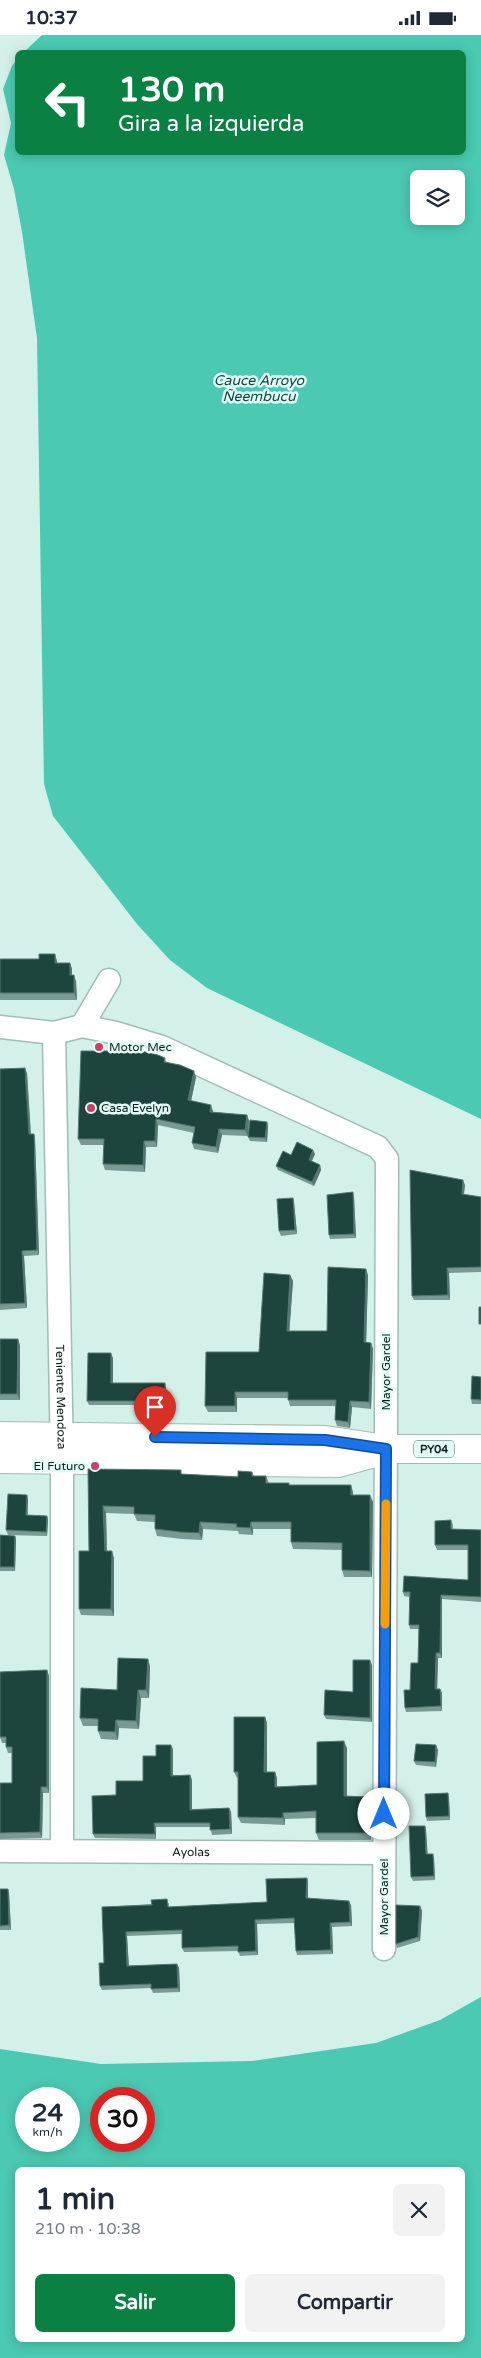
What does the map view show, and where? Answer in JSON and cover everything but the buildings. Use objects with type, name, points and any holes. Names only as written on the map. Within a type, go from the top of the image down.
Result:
[{"type":"main road","name":"PY04","points":[[0,1436],[62,1448]]},
{"type":"main road","name":"PY04","points":[[0,1459],[62,1448],[325,1440],[386,1449],[481,1449]]},
{"type":"street","points":[[82,1026],[109,980]]},
{"type":"street","points":[[0,1019],[54,1033]]},
{"type":"street","name":"Mayor Gardel","points":[[54,1033],[82,1026],[116,1033],[162,1047],[378,1147],[387,1159],[384,1949]]},
{"type":"street","points":[[0,1027],[54,1033]]},
{"type":"street","name":"Teniente Mendoza","points":[[54,1033],[62,1448],[62,1850]]},
{"type":"street","name":"Ayolas","points":[[0,1851],[384,1853]]},
{"type":"water","name":"Cauce Arroyo Ñeembucu","points":[[42,35],[481,35],[481,1119],[207,988],[170,960],[137,924],[53,816],[44,784],[37,338],[22,232],[14,189],[4,155],[11,123],[3,89],[15,62],[15,155],[466,155],[466,50],[26,50]]},
{"type":"water","points":[[481,1997],[481,2358],[0,2358],[0,2049],[101,2064],[252,2061],[376,2043],[440,2020]]},
{"type":"slow traffic","points":[[385,1624],[386,1504]]},
{"type":"place","name":"Motor Mec","points":[[99,1047]]},
{"type":"place","name":"Casa Evelyn","points":[[91,1108]]},
{"type":"place","name":"El Futuro","points":[[95,1466]]},
{"type":"route","points":[[155,1437],[325,1440],[386,1449],[384,1814]]}]
